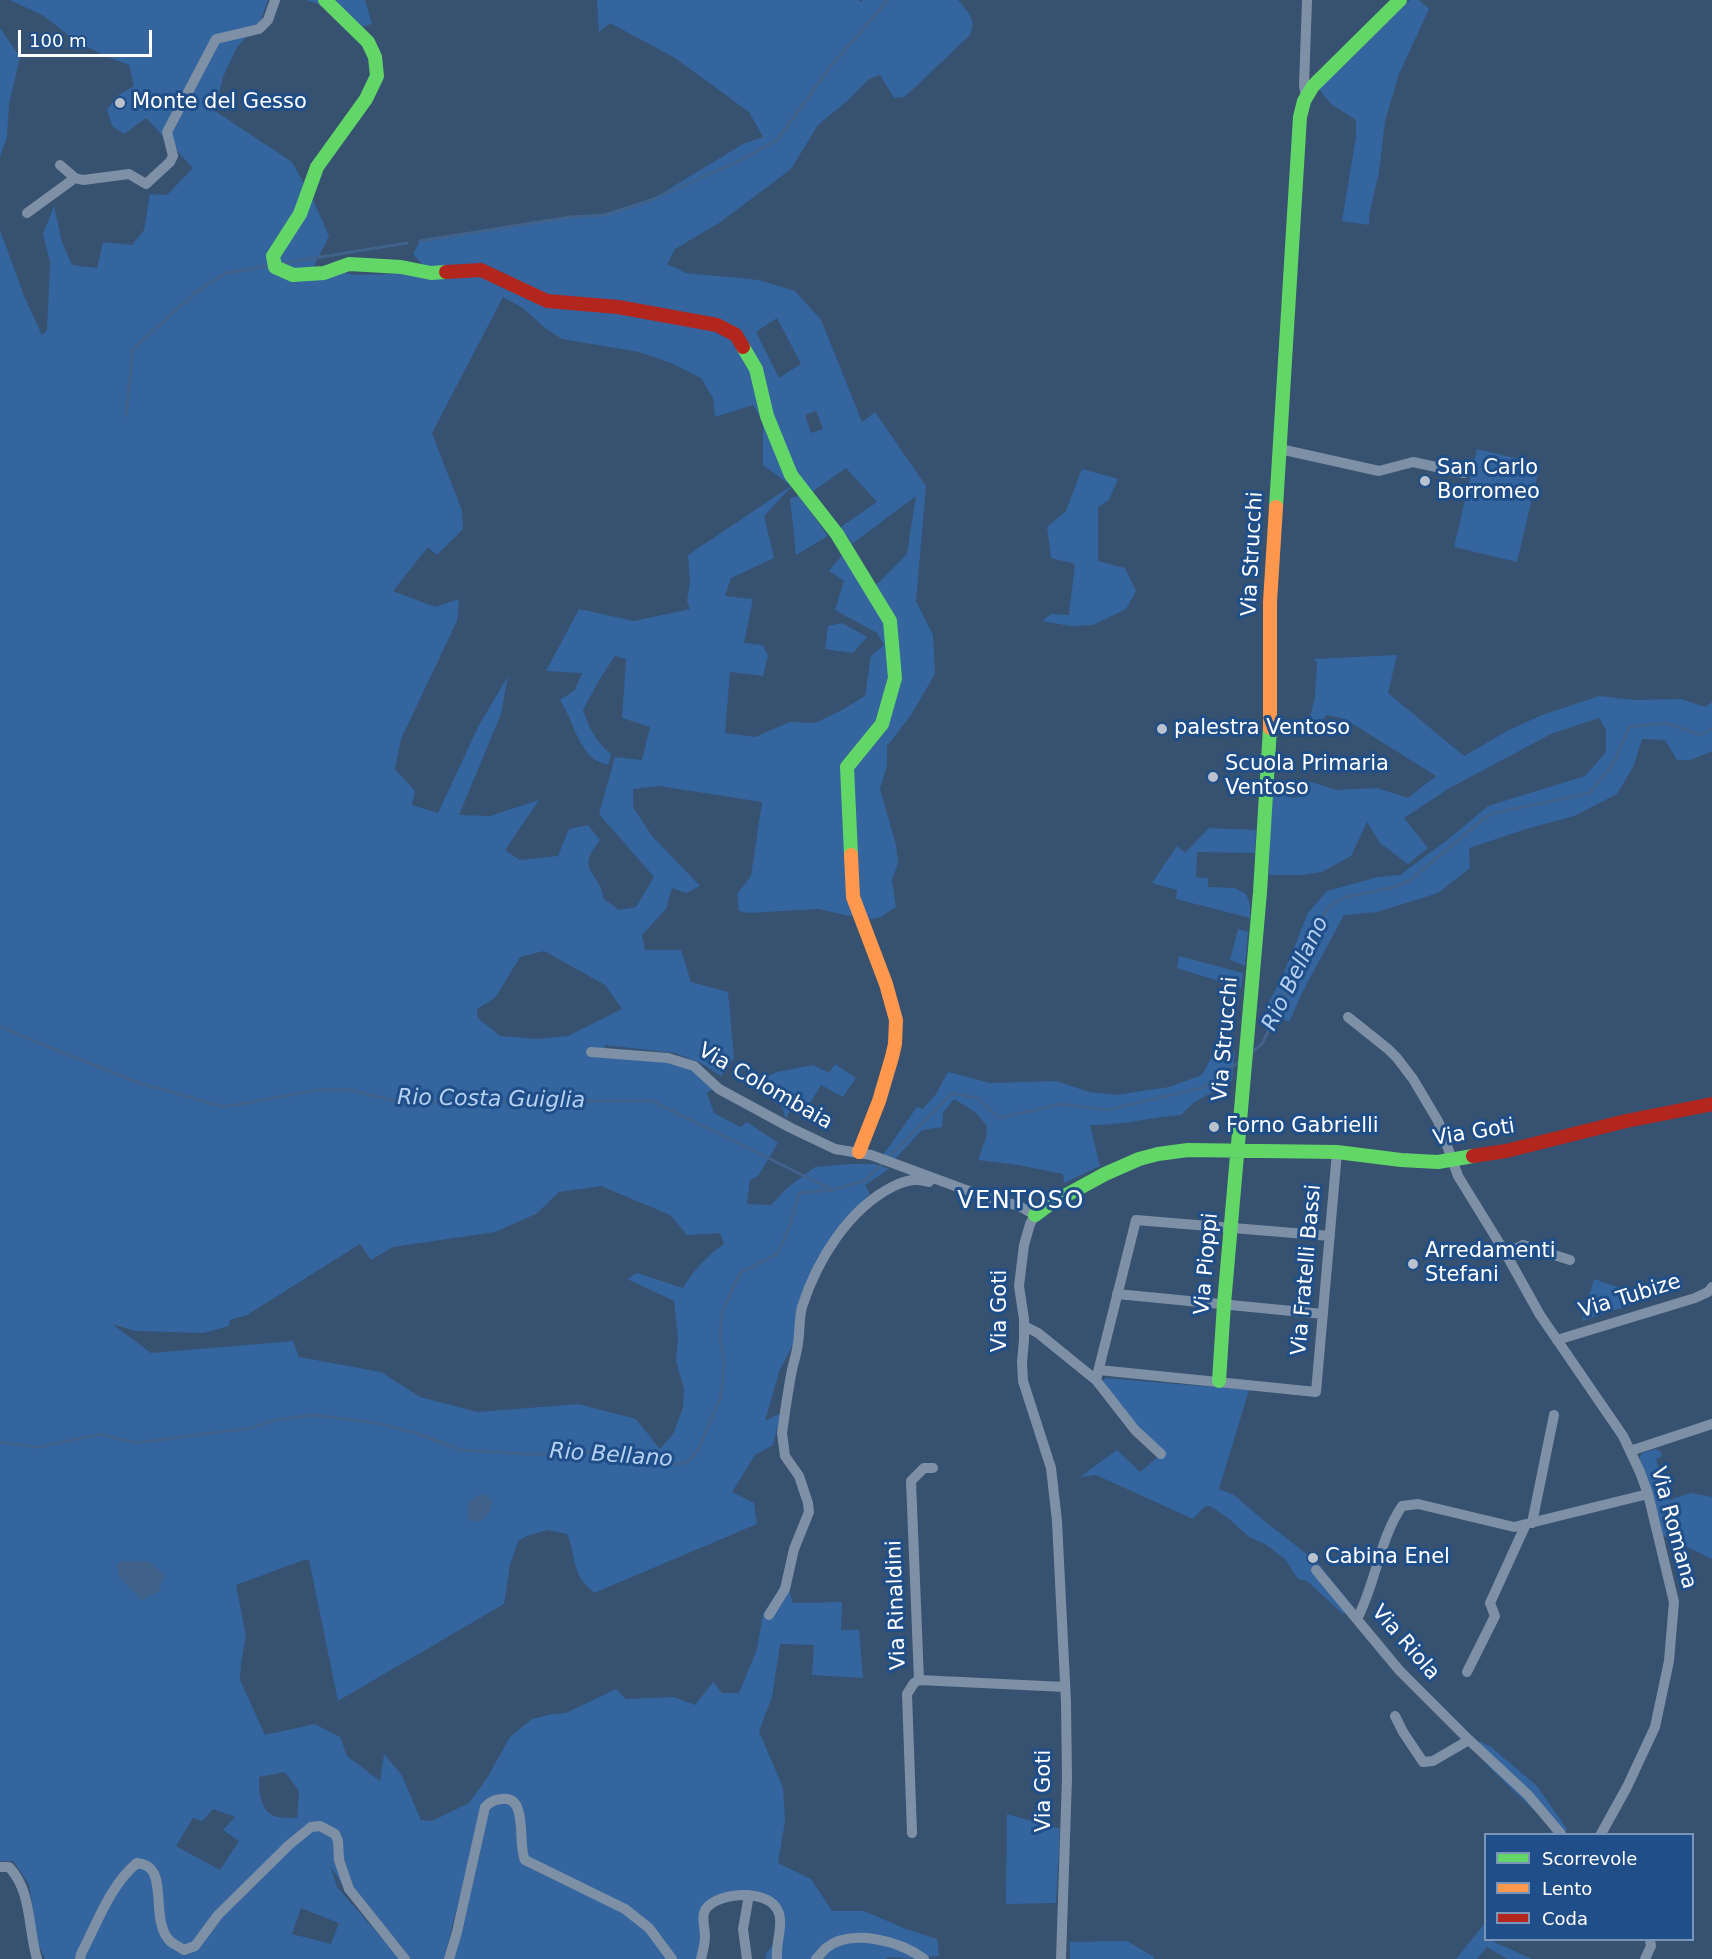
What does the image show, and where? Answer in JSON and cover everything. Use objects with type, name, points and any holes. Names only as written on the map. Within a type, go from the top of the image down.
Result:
[{"type":"street","points":[[60,165],[75,178],[83,180],[129,174],[146,184],[170,162],[173,156],[167,132],[216,39],[259,29],[268,20],[275,0]]},
{"type":"street","points":[[325,0],[368,42],[375,57],[377,76],[366,99],[317,167],[300,214],[273,256],[275,267],[293,275],[324,273],[349,264],[401,267],[431,273],[481,270],[547,301],[618,307],[695,320],[717,325],[736,335],[756,369],[767,416],[791,475],[837,534],[891,621],[895,678],[882,724],[847,767],[854,897],[886,984],[896,1020],[892,1057],[879,1101],[859,1152]]},
{"type":"street","points":[[1306,97],[1304,86],[1307,0]]},
{"type":"street","name":"Via Strucchi","points":[[1238,1150],[1260,891],[1269,740],[1270,602],[1300,117],[1302,105],[1317,81],[1400,0]]},
{"type":"street","points":[[27,213],[75,178]]},
{"type":"street","points":[[1280,449],[1380,471],[1413,462],[1464,473]]},
{"type":"street","name":"Via Romana","points":[[1348,1017],[1388,1049],[1409,1073],[1438,1121],[1458,1176],[1540,1315],[1619,1430],[1648,1494],[1674,1602],[1669,1661],[1655,1727],[1627,1787],[1602,1833]]},
{"type":"street","name":"Via Colombaia","points":[[591,1052],[668,1058],[694,1066],[719,1089],[839,1151],[859,1152],[879,1158],[974,1193],[1020,1206],[1035,1215]]},
{"type":"street","name":"Via Goti","points":[[1061,1959],[1066,1834],[1065,1688],[1057,1521],[1051,1468],[1023,1381],[1024,1326],[1019,1294],[1019,1275],[1027,1233],[1035,1215],[1058,1199],[1111,1171],[1158,1154],[1188,1150],[1337,1152],[1409,1161],[1438,1162],[1515,1149],[1634,1119],[1712,1104]]},
{"type":"street","name":"Via Pioppi","points":[[1219,1381],[1238,1150]]},
{"type":"street","name":"Via Fratelli Bassi","points":[[1219,1381],[1316,1392],[1337,1152]]},
{"type":"street","name":"Via Colombaia","points":[[769,1615],[785,1588],[794,1549],[809,1512],[799,1476],[785,1456],[782,1433],[798,1344],[801,1309],[813,1278],[848,1223],[876,1196],[908,1180],[920,1179],[936,1184],[950,1183]]},
{"type":"street","points":[[1097,1375],[1136,1220],[1330,1236]]},
{"type":"street","points":[[1506,1254],[1523,1245],[1570,1260]]},
{"type":"street","name":"Via Tubize","points":[[1557,1340],[1695,1298],[1708,1292],[1712,1287]]},
{"type":"street","points":[[1117,1294],[1323,1314]]},
{"type":"street","points":[[1024,1326],[1038,1333],[1097,1375],[1135,1430],[1161,1454]]},
{"type":"street","points":[[1097,1375],[1219,1381]]},
{"type":"street","points":[[1467,1672],[1495,1616],[1490,1603],[1529,1524],[1554,1415]]},
{"type":"street","points":[[1630,1451],[1712,1424]]},
{"type":"street","name":"Via Rinaldini","points":[[933,1468],[924,1468],[911,1482],[919,1680],[1065,1688]]},
{"type":"street","points":[[1357,1619],[1371,1587],[1392,1521],[1402,1506],[1418,1504],[1514,1527],[1648,1494]]},
{"type":"street","name":"Via Riola","points":[[1316,1569],[1399,1670],[1528,1795],[1560,1833]]},
{"type":"street","points":[[912,1833],[907,1695],[914,1683],[919,1680]]},
{"type":"street","points":[[1395,1716],[1402,1732],[1423,1762],[1433,1761],[1469,1740]]},
{"type":"street","points":[[449,1959],[485,1807],[491,1800],[507,1798],[514,1802],[519,1814],[522,1854],[525,1860],[625,1909],[649,1928],[672,1959]]},
{"type":"street","points":[[80,1959],[120,1882],[128,1870],[137,1863],[147,1865],[154,1873],[159,1909],[166,1934],[170,1941],[184,1950],[195,1946],[218,1915],[289,1845],[311,1827],[320,1826],[334,1834],[338,1841],[339,1860],[349,1890],[405,1959]]},
{"type":"street","points":[[0,1867],[9,1867],[16,1874],[22,1886],[37,1959]]},
{"type":"street","points":[[747,1959],[743,1929],[749,1895]]},
{"type":"street","points":[[701,1959],[706,1909],[719,1900],[749,1895],[769,1899],[778,1910],[777,1959]]},
{"type":"street","points":[[816,1959],[827,1948],[844,1940],[861,1938],[884,1941],[914,1952],[924,1959]]},
{"type":"street","points":[[1645,1959],[1651,1946],[1650,1941]]},
{"type":"shaded area","points":[[10,0],[268,0],[260,22],[237,47],[223,77],[215,111],[292,162],[329,236],[314,266],[355,275],[430,273],[413,254],[420,241],[570,217],[605,215],[651,200],[743,144],[763,137],[749,112],[675,58],[610,23],[599,32],[597,0],[859,0],[861,2],[863,0],[958,0],[972,20],[970,35],[904,97],[894,98],[880,75],[869,79],[818,125],[791,169],[719,223],[675,249],[667,264],[686,273],[759,280],[795,291],[821,320],[862,422],[875,412],[926,486],[916,601],[933,635],[935,674],[911,715],[887,746],[887,765],[880,789],[896,845],[898,863],[892,880],[896,907],[881,917],[868,920],[818,909],[748,913],[739,911],[737,894],[751,876],[762,802],[659,786],[633,789],[633,807],[652,836],[700,886],[686,893],[672,888],[666,909],[642,935],[645,950],[681,950],[691,982],[728,992],[734,1058],[721,1076],[701,1063],[675,1053],[605,1045],[606,1057],[670,1061],[695,1072],[715,1087],[707,1093],[714,1113],[740,1127],[747,1122],[778,1143],[758,1176],[750,1180],[747,1204],[771,1205],[787,1188],[815,1167],[875,1164],[889,1169],[865,1185],[870,1194],[846,1218],[828,1243],[793,1345],[780,1369],[765,1421],[781,1413],[773,1445],[755,1455],[732,1492],[754,1503],[757,1524],[594,1593],[579,1576],[567,1534],[548,1530],[527,1536],[518,1541],[510,1565],[504,1604],[338,1701],[309,1560],[236,1585],[246,1636],[240,1680],[265,1735],[315,1724],[340,1737],[347,1756],[380,1781],[384,1754],[401,1774],[421,1820],[432,1821],[469,1803],[487,1778],[510,1737],[532,1719],[566,1713],[616,1689],[626,1699],[674,1697],[695,1705],[713,1682],[722,1693],[739,1693],[757,1649],[763,1614],[780,1588],[784,1574],[793,1603],[842,1602],[841,1630],[859,1630],[863,1678],[812,1675],[814,1645],[780,1644],[772,1697],[759,1731],[783,1788],[785,1821],[778,1863],[811,1879],[832,1911],[864,1911],[937,1939],[939,1956],[917,1957],[918,1959],[888,1957],[886,1959],[766,1959],[766,1954],[779,1936],[778,1910],[749,1895],[706,1909],[703,1959],[453,1959],[468,1864],[444,1959],[411,1959],[399,1943],[349,1896],[330,1865],[337,1887],[400,1959],[45,1959],[38,1943],[29,1884],[13,1861],[0,1861],[0,230],[24,296],[42,335],[47,330],[50,262],[43,234],[54,206],[62,242],[72,265],[97,268],[103,242],[132,245],[144,230],[150,194],[167,195],[193,168],[146,118],[124,134],[112,126],[107,109],[120,94],[134,86],[129,65],[105,56],[73,39],[44,16]],"holes":[[[503,297],[523,308],[545,328],[562,339],[639,352],[671,363],[701,378],[713,398],[715,417],[753,405],[763,422],[763,465],[791,486],[688,555],[690,582],[687,601],[690,609],[634,621],[579,609],[546,671],[582,673],[575,690],[560,700],[583,747],[594,759],[608,765],[611,754],[601,745],[583,710],[615,656],[626,659],[622,718],[650,727],[642,760],[615,757],[599,814],[654,877],[636,907],[619,910],[604,899],[602,890],[589,865],[589,859],[600,840],[588,825],[569,829],[558,856],[520,860],[505,850],[539,800],[490,816],[459,815],[501,714],[508,676],[478,727],[438,813],[412,805],[415,791],[395,769],[401,739],[457,621],[459,599],[435,607],[393,591],[428,547],[437,555],[463,529],[462,511],[432,433]],[[777,318],[801,364],[779,378],[756,332]],[[816,411],[823,429],[811,433],[805,415]],[[846,468],[877,502],[841,527],[852,544],[916,496],[907,554],[876,585],[843,554],[829,571],[844,581],[835,610],[877,633],[884,645],[871,656],[865,696],[842,710],[815,723],[790,722],[755,737],[725,733],[730,672],[763,676],[768,656],[763,645],[744,643],[753,599],[725,596],[731,578],[774,558],[764,516],[791,487],[812,492]],[[544,951],[605,985],[622,1009],[568,1036],[537,1039],[500,1036],[478,1018],[477,1009],[495,998],[520,957]],[[601,1186],[670,1215],[687,1235],[720,1233],[724,1244],[701,1264],[683,1288],[637,1273],[627,1279],[674,1301],[678,1338],[676,1361],[684,1389],[683,1408],[673,1434],[660,1449],[636,1419],[578,1404],[478,1412],[420,1397],[381,1372],[299,1357],[293,1341],[151,1353],[112,1324],[136,1331],[203,1333],[229,1326],[230,1320],[247,1315],[360,1244],[371,1260],[393,1247],[495,1232],[536,1214],[559,1192]],[[119,1562],[148,1562],[165,1575],[158,1592]],[[285,1772],[299,1791],[297,1818],[272,1815],[264,1807],[260,1795],[259,1777]],[[213,1809],[235,1817],[223,1830],[239,1841],[220,1870],[176,1846],[193,1818],[202,1821]],[[301,1908],[339,1923],[331,1944],[292,1934]]]},
{"type":"shaded area","points":[[306,0],[365,0],[372,24],[358,28],[318,4]]},
{"type":"shaded area","points":[[1410,0],[1419,0],[1429,9],[1399,74],[1385,121],[1379,172],[1369,215],[1369,225],[1342,221],[1356,137],[1356,120],[1331,104],[1319,89]]},
{"type":"shaded area","points":[[0,28],[20,57],[9,104],[7,137],[0,157]]},
{"type":"shaded area","points":[[1477,449],[1540,464],[1517,562],[1454,547]]},
{"type":"shaded area","points":[[1082,469],[1118,479],[1109,500],[1098,507],[1098,561],[1125,568],[1136,591],[1126,609],[1093,625],[1070,626],[1042,621],[1051,614],[1069,615],[1075,564],[1051,558],[1047,527],[1066,511]]},
{"type":"shaded area","points":[[799,496],[828,536],[796,555],[790,498]]},
{"type":"shaded area","points":[[842,623],[867,637],[853,653],[825,649],[828,626]]},
{"type":"shaded area","points":[[1397,655],[1388,693],[1464,756],[1507,731],[1542,715],[1599,696],[1635,700],[1681,699],[1705,707],[1712,702],[1712,751],[1691,760],[1677,760],[1665,740],[1642,739],[1634,765],[1617,794],[1574,816],[1469,848],[1470,868],[1438,893],[1377,912],[1344,915],[1289,1022],[1265,1009],[1281,980],[1308,913],[1327,891],[1378,877],[1400,875],[1488,806],[1585,776],[1606,752],[1606,730],[1599,718],[1551,734],[1448,789],[1404,818],[1428,848],[1408,864],[1380,843],[1367,822],[1351,856],[1322,872],[1302,875],[1269,875],[1270,789],[1289,785],[1291,798],[1306,796],[1308,781],[1336,790],[1377,788],[1408,798],[1436,776],[1345,719],[1327,715],[1305,736],[1315,697],[1317,662],[1313,659]]},
{"type":"shaded area","points":[[1209,828],[1256,830],[1255,853],[1197,852],[1196,877],[1208,878],[1208,887],[1235,888],[1246,894],[1250,905],[1250,918],[1176,899],[1177,890],[1152,883],[1177,846],[1185,853]]},
{"type":"shaded area","points":[[1238,929],[1248,932],[1245,966],[1230,960]]},
{"type":"shaded area","points":[[1179,956],[1243,973],[1241,988],[1177,968]]},
{"type":"shaded area","points":[[1235,1051],[1232,1081],[1193,1103],[1181,1115],[1090,1125],[1100,1166],[1064,1183],[1063,1174],[978,1160],[986,1138],[987,1126],[975,1112],[954,1099],[943,1113],[942,1127],[922,1130],[895,1159],[883,1155],[917,1107],[923,1109],[936,1094],[948,1072],[990,1083],[1056,1081],[1089,1092],[1115,1095],[1169,1087],[1202,1075],[1211,1058]]},
{"type":"shaded area","points":[[835,1064],[856,1078],[843,1097],[821,1085],[804,1113],[791,1108],[786,1119],[776,1089],[766,1077],[777,1072],[813,1065],[829,1073]]},
{"type":"shaded area","points":[[1594,1279],[1632,1292],[1636,1303],[1582,1321]]},
{"type":"shaded area","points":[[1105,1378],[1249,1390],[1219,1489],[1234,1495],[1317,1562],[1352,1608],[1343,1614],[1307,1581],[1298,1579],[1285,1559],[1265,1544],[1249,1537],[1228,1518],[1210,1506],[1204,1507],[1193,1519],[1096,1475],[1080,1477],[1117,1450],[1140,1472],[1161,1454],[1101,1387]]},
{"type":"shaded area","points":[[1655,1449],[1660,1451],[1662,1456],[1656,1459],[1669,1500],[1691,1493],[1712,1497],[1712,1559],[1662,1535],[1639,1459],[1642,1453]]},
{"type":"shaded area","points":[[483,1494],[492,1502],[489,1511],[482,1520],[469,1521],[468,1512],[471,1500]]},
{"type":"shaded area","points":[[148,1561],[165,1575],[158,1592],[141,1600],[119,1577],[117,1566],[119,1562]]},
{"type":"shaded area","points":[[1479,1741],[1491,1747],[1537,1786],[1567,1829],[1565,1833],[1551,1833],[1552,1831],[1538,1814],[1490,1768],[1481,1756]]},
{"type":"shaded area","points":[[1007,1814],[1060,1829],[1056,1903],[1006,1904]]},
{"type":"shaded area","points":[[1484,1924],[1484,1941],[1494,1941],[1532,1959],[1507,1959],[1487,1947],[1477,1959],[1456,1959]]},
{"type":"shaded area","points":[[1127,1941],[1154,1959],[1070,1959],[1070,1942]]},
{"type":"waterway","points":[[420,241],[570,217],[605,215],[651,200],[739,161],[777,140],[831,66],[888,0]]},
{"type":"waterway","points":[[284,263],[407,243]]},
{"type":"waterway","points":[[126,416],[133,349],[196,292],[226,273],[268,266]]},
{"type":"waterway","name":"Rio Bellano","points":[[1252,1052],[1262,1044],[1328,907],[1346,897],[1391,888],[1410,880],[1490,814],[1590,793],[1615,761],[1629,727],[1666,723],[1701,735],[1712,728]]},
{"type":"waterway","name":"Rio Costa Guiglia","points":[[0,1026],[139,1083],[224,1107],[317,1090],[350,1090],[400,1102],[652,1101],[833,1190]]},
{"type":"waterway","name":"Rio Bellano","points":[[0,1442],[38,1447],[101,1434],[135,1443],[251,1428],[276,1420],[313,1415],[376,1423],[416,1433],[461,1450],[526,1454],[580,1452],[633,1456],[662,1464],[680,1464],[689,1461],[699,1448],[721,1396],[724,1361],[720,1339],[722,1314],[730,1294],[740,1273],[777,1254],[788,1231],[799,1193],[833,1190],[866,1180],[952,1093],[977,1098],[999,1118],[1061,1104],[1107,1110],[1205,1087],[1239,1062]]},
{"type":"traffic: fast","points":[[325,0],[368,42],[375,57],[377,76],[366,99],[317,167],[300,214],[273,256],[275,267],[293,275],[324,273],[349,264],[401,267],[431,273],[446,272]]},
{"type":"traffic: fast","points":[[1276,507],[1300,117],[1304,101],[1313,86],[1400,0]]},
{"type":"traffic: fast","points":[[743,347],[756,369],[767,416],[791,475],[837,534],[890,621],[895,678],[882,724],[847,767],[851,855]]},
{"type":"traffic: fast","points":[[1219,1381],[1260,892],[1270,728]]},
{"type":"traffic: fast","points":[[1035,1215],[1050,1204],[1105,1174],[1139,1159],[1158,1154],[1188,1150],[1337,1152],[1438,1162],[1473,1156]]},
{"type":"traffic: slow","points":[[1270,728],[1270,602],[1276,507]]},
{"type":"traffic: slow","points":[[851,855],[853,897],[886,984],[896,1020],[892,1057],[879,1101],[859,1152]]},
{"type":"traffic: jam","points":[[446,272],[481,270],[547,301],[618,307],[717,325],[736,335],[743,347]]},
{"type":"traffic: jam","points":[[1473,1156],[1506,1151],[1626,1121],[1712,1104]]},
{"type":"place","name":"Monte del Gesso","points":[[120,103]]},
{"type":"place","name":"San Carlo Borromeo","points":[[1425,481]]},
{"type":"place","name":"palestra Ventoso","points":[[1162,729]]},
{"type":"place","name":"Scuola Primaria Ventoso","points":[[1213,777]]},
{"type":"place","name":"Forno Gabrielli","points":[[1214,1127]]},
{"type":"place","name":"Arredamenti Stefani","points":[[1413,1264]]},
{"type":"place","name":"Cabina Enel","points":[[1313,1558]]},
{"type":"district","name":"VENTOSO","points":[[1021,1202]]}]
